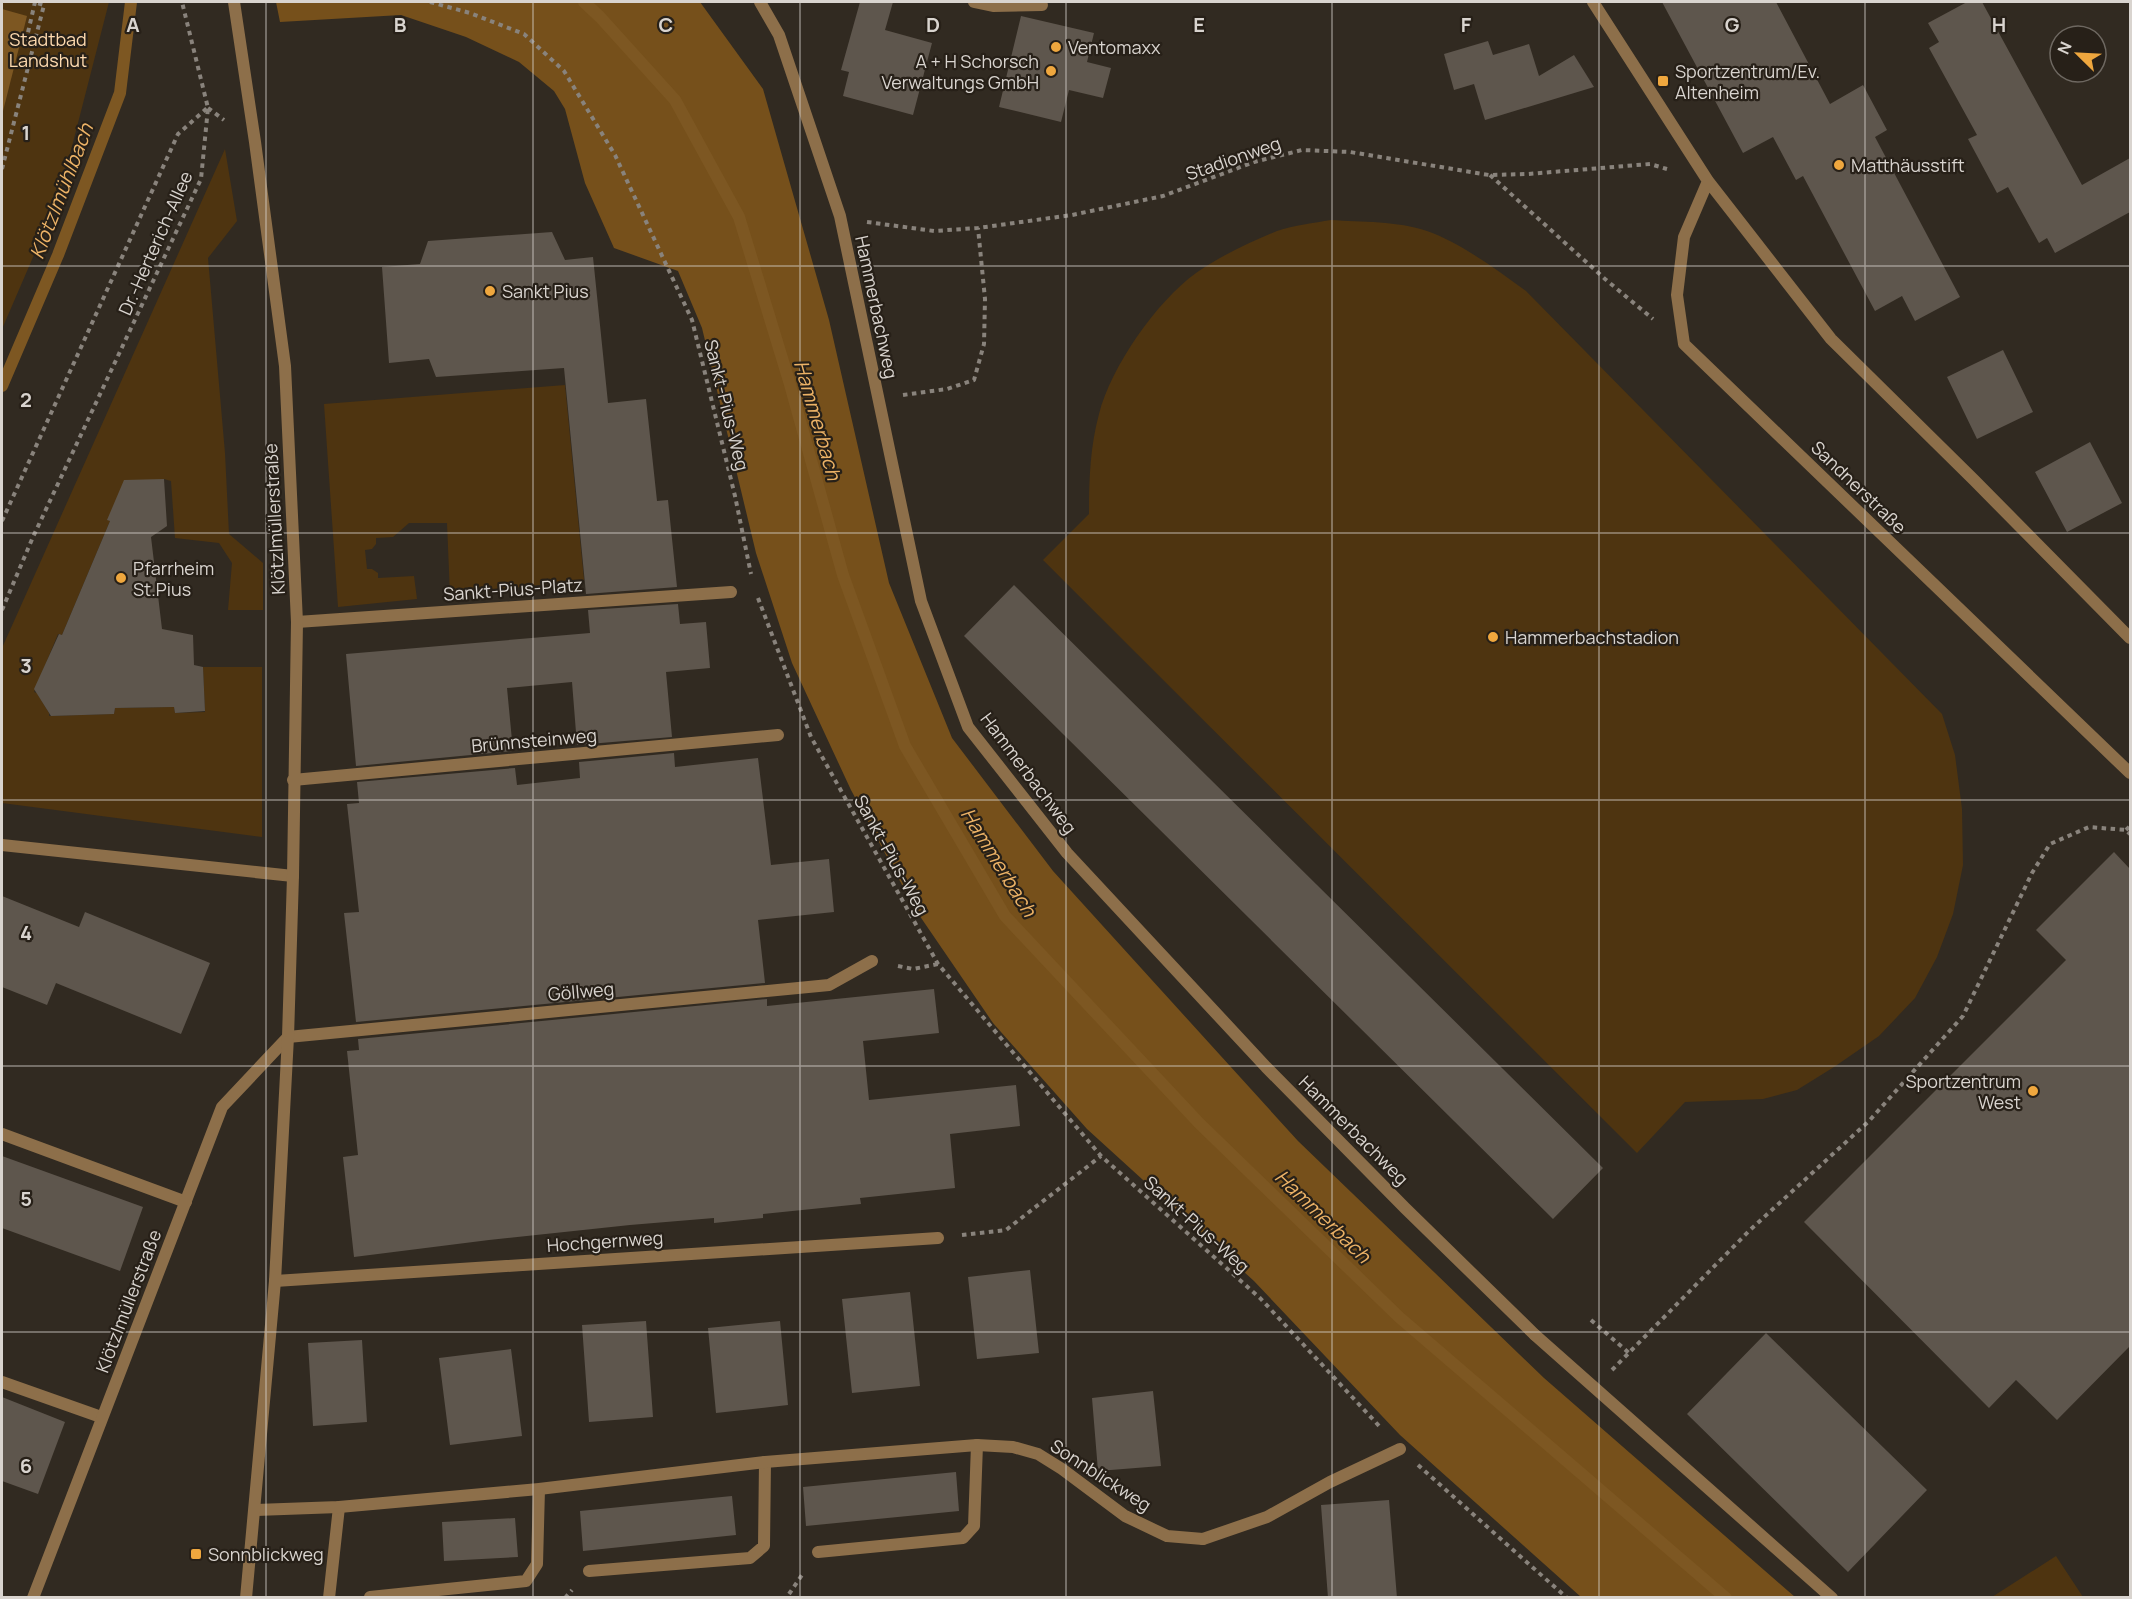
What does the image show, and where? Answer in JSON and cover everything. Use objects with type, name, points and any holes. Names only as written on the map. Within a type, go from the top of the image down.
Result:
[{"type":"street","name":"Klötzlmüllerstraße","points":[[234,2],[254,131],[285,366],[297,622],[288,1037],[275,1281],[256,1510],[246,1598]]},
{"type":"street","name":"Hammerbachweg","points":[[760,2],[779,35],[840,216],[921,601],[968,727],[1067,853],[1266,1067],[1535,1335],[1832,1598]]},
{"type":"street","points":[[974,2],[993,6],[1042,5]]},
{"type":"street","points":[[1593,2],[1708,181],[1831,339],[2130,638]]},
{"type":"street","points":[[1684,344],[1677,295],[1684,237],[1708,181]]},
{"type":"street","name":"Sandnerstraße","points":[[1684,344],[2130,774]]},
{"type":"street","name":"Sankt-Pius-Platz","points":[[297,622],[731,592]]},
{"type":"street","name":"Brünnsteinweg","points":[[293,780],[778,735]]},
{"type":"street","points":[[2,845],[293,876]]},
{"type":"street","name":"Göllweg","points":[[288,1037],[829,985],[872,962]]},
{"type":"street","name":"Klötzlmüllerstraße","points":[[33,1598],[222,1107],[288,1037]]},
{"type":"street","points":[[2,1134],[186,1202]]},
{"type":"street","name":"Hochgernweg","points":[[275,1281],[938,1238]]},
{"type":"street","points":[[2,1382],[101,1417]]},
{"type":"street","points":[[818,1552],[963,1538],[974,1526],[978,1445]]},
{"type":"street","name":"Sonnblickweg","points":[[256,1510],[339,1508],[539,1489],[765,1462],[978,1445],[1013,1447],[1038,1454],[1125,1516],[1167,1536],[1203,1539],[1267,1517],[1330,1482],[1400,1449]]},
{"type":"street","points":[[589,1571],[750,1558],[764,1546],[765,1462]]},
{"type":"street","points":[[370,1597],[526,1581],[537,1564],[539,1489]]},
{"type":"street","points":[[329,1598],[339,1508]]},
{"type":"path","points":[[2,169],[44,5],[34,2],[26,41]]},
{"type":"path","points":[[182,2],[208,108]]},
{"type":"path","name":"Sankt-Pius-Weg","points":[[430,2],[470,13],[524,34],[564,71],[615,155],[692,320],[735,496],[751,576]]},
{"type":"path","name":"Dr.-Herterich-Allee","points":[[2,521],[178,134],[208,108]]},
{"type":"path","name":"Dr.-Herterich-Allee","points":[[2,610],[33,537],[201,179],[208,108]]},
{"type":"path","name":"Stadionweg","points":[[840,216],[883,226],[934,231],[978,228],[1072,215],[1163,196],[1254,162],[1302,150],[1350,152],[1489,175],[1650,164],[1708,181]]},
{"type":"path","points":[[1489,175],[1605,279],[1684,344]]},
{"type":"path","points":[[920,393],[947,389],[974,380],[984,344],[985,299],[978,228]]},
{"type":"path","name":"Sankt-Pius-Weg","points":[[754,587],[811,737],[938,964],[1101,1156],[1260,1298],[1400,1449],[1567,1598]]},
{"type":"path","points":[[2126,830],[2130,826]]},
{"type":"path","points":[[1594,1387],[1750,1230],[1869,1120],[1963,1016],[2032,873],[2050,844],[2089,827],[2126,830],[2130,834]]},
{"type":"path","points":[[872,962],[913,969],[938,964]]},
{"type":"path","points":[[938,1238],[1006,1230],[1101,1156]]},
{"type":"path","points":[[1591,1320],[1629,1353]]},
{"type":"green space","name":"Stadtbad Landshut","points":[[2,2],[109,2],[59,197],[2,329]]},
{"type":"green space","points":[[225,149],[237,221],[208,258],[225,453],[229,534],[263,563],[263,610],[228,610],[232,563],[219,543],[175,538],[171,481],[164,479],[110,521],[62,635],[58,634],[34,692],[37,693],[49,716],[114,714],[115,708],[174,707],[175,713],[205,712],[203,667],[262,667],[262,837],[2,803],[2,648]]},
{"type":"green space","name":"Hammerbachstadion","points":[[1331,220],[1392,224],[1427,231],[1466,250],[1526,291],[1942,714],[1955,755],[1962,809],[1963,865],[1953,914],[1937,957],[1915,998],[1879,1036],[1797,1090],[1763,1099],[1685,1102],[1637,1153],[1043,560],[1089,514],[1092,451],[1099,414],[1124,356],[1151,318],[1181,285],[1225,255],[1277,231]]},
{"type":"green space","points":[[565,385],[584,580],[450,595],[447,523],[409,523],[393,537],[376,538],[376,544],[372,549],[365,550],[367,569],[378,573],[378,578],[414,576],[417,599],[338,607],[324,404]]},
{"type":"green space","points":[[2056,1556],[2083,1597],[1992,1597]]},
{"type":"shaded area","points":[[276,2],[700,2],[763,89],[829,320],[889,583],[952,738],[1053,871],[1298,1141],[1544,1378],[1795,1597],[1581,1597],[1400,1435],[1254,1281],[1087,1129],[993,1023],[915,909],[851,790],[792,663],[756,553],[702,328],[678,271],[614,248],[585,183],[565,109],[554,91],[519,62],[466,37],[401,15],[280,22]]},
{"type":"shaded area","points":[[2,9],[27,16],[2,115]]},
{"type":"building","points":[[860,2],[893,2],[885,30],[932,43],[913,115],[843,96],[849,72],[841,70]]},
{"type":"building","name":"Matthäusstift","points":[[1662,2],[1776,2],[1830,104],[1863,85],[1887,130],[1875,137],[1960,297],[1915,321],[1902,296],[1875,311],[1803,176],[1796,180],[1773,137],[1743,153]]},
{"type":"building","points":[[1967,2],[1982,2],[2082,185],[2130,158],[2130,212],[2055,253],[2047,238],[2039,243],[2008,187],[1997,193],[1968,139],[1977,135],[1929,48],[1939,42],[1928,23]]},
{"type":"building","points":[[1021,16],[1094,33],[1087,62],[1111,68],[1103,98],[1069,90],[1061,122],[999,107]]},
{"type":"building","points":[[1488,41],[1493,55],[1529,44],[1539,76],[1574,55],[1594,87],[1485,120],[1474,84],[1454,90],[1444,54]]},
{"type":"building","points":[[552,232],[565,260],[593,257],[608,403],[646,399],[657,501],[668,500],[677,587],[586,594],[564,368],[436,377],[429,359],[389,363],[382,267],[420,264],[428,241]]},
{"type":"building","points":[[2003,350],[2033,412],[1977,439],[1947,377]]},
{"type":"building","points":[[2090,442],[2122,503],[2067,532],[2035,472]]},
{"type":"building","name":"Pfarrheim St.Pius","points":[[164,479],[167,526],[151,537],[162,629],[193,635],[194,665],[203,667],[205,711],[175,713],[174,707],[115,708],[114,714],[51,716],[34,689],[59,634],[62,635],[110,521],[107,520],[124,480]]},
{"type":"building","points":[[1014,585],[1603,1168],[1553,1219],[964,636]]},
{"type":"building","points":[[678,604],[680,624],[706,622],[710,668],[666,672],[672,737],[577,745],[572,682],[507,688],[513,751],[356,766],[346,654],[590,633],[588,610]]},
{"type":"building","points":[[674,753],[675,767],[758,758],[771,865],[829,859],[834,912],[758,920],[765,983],[356,1022],[344,913],[359,912],[347,804],[359,803],[357,782],[515,768],[517,785],[580,778],[579,762]]},
{"type":"building","name":"Sportzentrum West","points":[[2114,852],[2130,869],[2130,1346],[2057,1420],[2016,1380],[1989,1408],[1804,1222],[2066,960],[2036,930]]},
{"type":"building","points":[[2,896],[79,927],[85,912],[210,963],[181,1034],[56,983],[47,1005],[2,987]]},
{"type":"building","points":[[934,989],[939,1033],[863,1041],[869,1100],[1016,1085],[1020,1126],[950,1134],[955,1188],[860,1198],[861,1204],[763,1214],[763,1218],[714,1223],[714,1218],[630,1225],[354,1257],[343,1157],[358,1155],[347,1051],[359,1050],[358,1039],[767,999],[767,1006]]},
{"type":"building","points":[[2,1156],[143,1207],[120,1271],[2,1228]]},
{"type":"building","points":[[1030,1270],[1039,1353],[977,1359],[968,1277]]},
{"type":"building","points":[[910,1292],[920,1386],[852,1393],[842,1299]]},
{"type":"building","points":[[646,1321],[653,1417],[589,1422],[582,1325]]},
{"type":"building","points":[[780,1321],[788,1405],[716,1413],[708,1328]]},
{"type":"building","points":[[1766,1333],[1927,1490],[1848,1572],[1687,1414]]},
{"type":"building","points":[[362,1340],[367,1422],[313,1426],[308,1343]]},
{"type":"building","points":[[511,1349],[522,1436],[450,1445],[439,1358]]},
{"type":"building","points":[[1153,1391],[1161,1466],[1098,1471],[1092,1398]]},
{"type":"building","points":[[2,1397],[65,1422],[38,1494],[2,1481]]},
{"type":"building","points":[[956,1472],[959,1511],[806,1526],[803,1487]]},
{"type":"building","points":[[732,1496],[736,1535],[583,1551],[580,1511]]},
{"type":"building","points":[[1389,1500],[1397,1598],[1328,1598],[1321,1505]]},
{"type":"building","points":[[515,1518],[518,1557],[444,1561],[442,1522]]},
{"type":"waterway","name":"Klötzlmühlbach","points":[[2,386],[58,255],[120,93],[131,2]]},
{"type":"waterway","name":"Hammerbach","points":[[584,2],[675,100],[739,217],[789,381],[843,575],[905,746],[1005,916],[1199,1123],[1399,1317],[1726,1598]]},
{"type":"place","name":"Ventomaxx","points":[[1056,47]]},
{"type":"place","name":"A + H Schorsch Verwaltungs GmbH","points":[[1051,71]]},
{"type":"place","name":"Sportzentrum/Ev. Altenheim","points":[[1663,81]]},
{"type":"place","name":"Matthäusstift","points":[[1839,165]]},
{"type":"place","name":"Sankt Pius","points":[[490,291]]},
{"type":"place","name":"Pfarrheim St.Pius","points":[[121,578]]},
{"type":"place","name":"Hammerbachstadion","points":[[1493,637]]},
{"type":"place","name":"Sportzentrum West","points":[[2033,1091]]},
{"type":"place","name":"Sonnblickweg","points":[[196,1554]]}]
